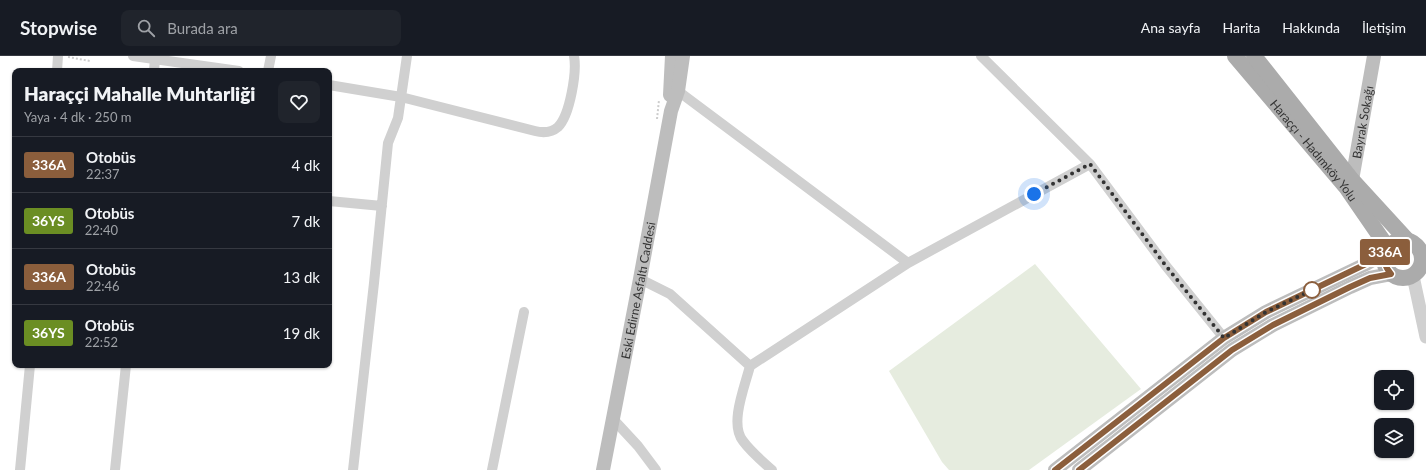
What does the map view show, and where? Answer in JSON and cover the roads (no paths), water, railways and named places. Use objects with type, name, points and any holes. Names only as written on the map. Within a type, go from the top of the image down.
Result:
[{"type":"main road","points":[[671,111],[670,93],[672,56]]},
{"type":"main road","points":[[671,111],[678,91],[683,56]]},
{"type":"main road","name":"Haraççı - Hadımköy Yolu","points":[[1235,56],[1349,183],[1407,240]]},
{"type":"main road","name":"Haraççı - Hadımköy Yolu","points":[[1254,56],[1349,183],[1387,250]]},
{"type":"main road","name":"Bayrak Sokağı","points":[[1349,183],[1374,56]]},
{"type":"main road","name":"Eski Edirne Asfaltı Caddesi","points":[[603,470],[671,111]]},
{"type":"main road","points":[[1061,468],[1224,338],[1266,312],[1366,264],[1396,242],[1407,240],[1419,248],[1424,263],[1414,276],[1402,278],[1391,274],[1370,278],[1273,325],[1232,350],[1079,470]]},
{"type":"main road","points":[[1387,250],[1384,258],[1385,264],[1391,274]]},
{"type":"main road","points":[[1224,338],[1232,350]]},
{"type":"street","points":[[57,68],[58,56]]},
{"type":"street","points":[[133,56],[220,68]]},
{"type":"street","points":[[269,68],[271,56]]},
{"type":"street","points":[[353,470],[388,143],[398,118],[407,56]]},
{"type":"street","points":[[332,86],[400,97],[540,133],[551,131],[558,126],[568,108],[575,72],[574,56]]},
{"type":"street","points":[[981,56],[1090,164],[1166,266],[1224,338]]},
{"type":"street","points":[[154,68],[155,58]]},
{"type":"street","points":[[678,91],[908,263]]},
{"type":"street","points":[[772,470],[742,441],[738,432],[739,406],[750,366],[908,263],[1090,164]]},
{"type":"street","points":[[332,201],[382,206]]},
{"type":"street","points":[[1414,276],[1426,337]]},
{"type":"street","points":[[640,279],[670,294],[750,366]]},
{"type":"street","points":[[492,470],[524,312]]},
{"type":"street","points":[[20,470],[30,368]]},
{"type":"street","points":[[115,470],[126,368]]},
{"type":"street","points":[[613,419],[638,446],[656,470]]}]
